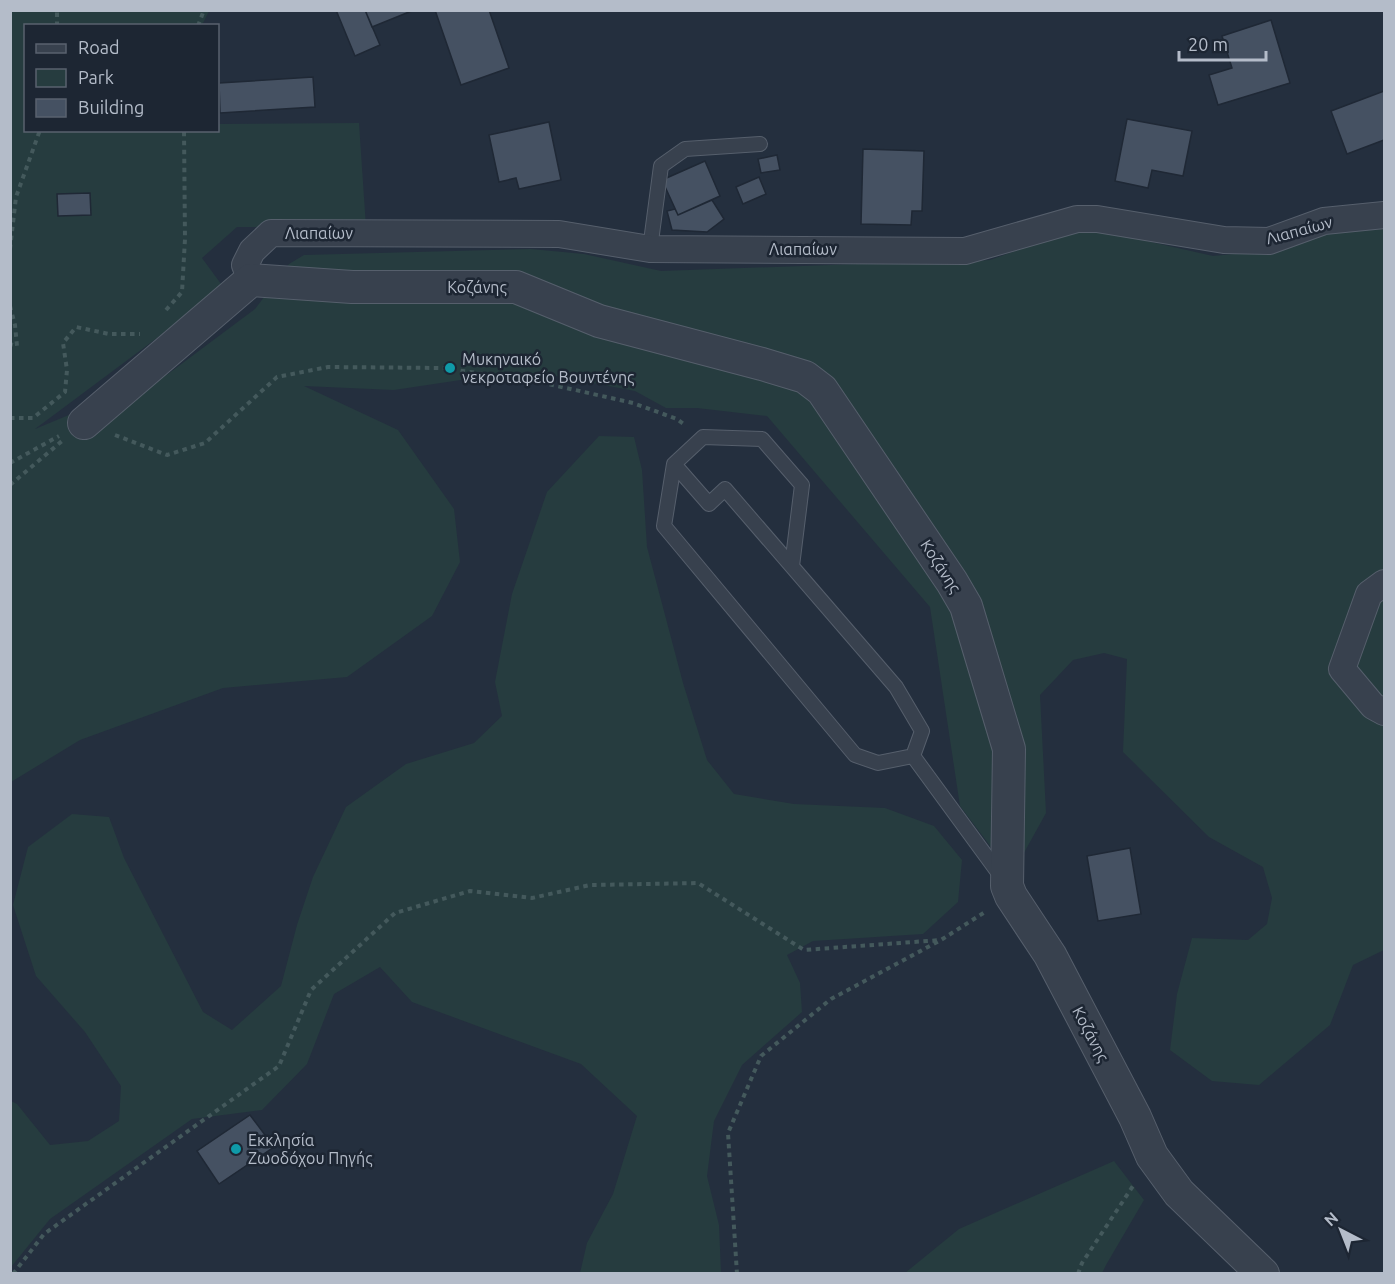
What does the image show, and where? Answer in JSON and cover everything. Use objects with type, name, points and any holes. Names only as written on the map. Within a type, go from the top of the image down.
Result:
[{"type":"street","name":"Λιαπαίων","points":[[251,280],[245,266],[252,251],[271,232],[559,234],[650,249],[965,251],[1077,219],[1097,219],[1224,240],[1269,241],[1324,221],[1384,215]]},
{"type":"street","points":[[84,423],[251,280]]},
{"type":"street","name":"Κοζάνης","points":[[251,280],[351,287],[516,287],[599,321],[804,377],[822,390],[966,606],[1009,749],[1009,891],[1050,955],[1135,1117],[1152,1156],[1179,1193],[1263,1274]]},
{"type":"street","points":[[1384,583],[1369,594],[1341,669],[1373,706],[1384,712]]},
{"type":"lane","points":[[650,249],[661,166],[685,149],[760,144]]},
{"type":"lane","points":[[792,566],[802,485],[762,439],[703,437],[674,464],[664,526],[855,755],[878,763],[914,756]]},
{"type":"lane","points":[[674,464],[709,504],[725,489],[896,687],[922,731],[914,756]]},
{"type":"lane","points":[[914,756],[1009,891]]},
{"type":"path","points":[[10,249],[16,197],[39,132]]},
{"type":"path","points":[[161,317],[182,292],[185,239],[184,132]]},
{"type":"path","points":[[10,306],[15,325],[16,346],[10,344]]},
{"type":"path","points":[[10,418],[33,418],[65,392],[67,370],[63,343],[76,327],[109,334],[146,334]]},
{"type":"path","points":[[10,463],[84,423],[167,455],[205,443],[277,377],[328,367],[443,368],[544,383],[633,402],[677,419],[703,437]]},
{"type":"path","points":[[10,484],[84,423]]},
{"type":"path","points":[[13,1274],[44,1234],[279,1066],[311,990],[395,913],[470,891],[532,898],[590,885],[698,883],[804,950],[941,940]]},
{"type":"path","points":[[737,1274],[728,1133],[760,1056],[831,999],[941,940],[1009,891]]},
{"type":"path","points":[[1078,1274],[1082,1263],[1152,1156]]},
{"type":"green space","points":[[11,11],[209,11],[202,24],[24,24],[24,132],[219,132],[219,124],[359,123],[366,227],[237,227],[202,258],[224,288],[35,429],[168,374],[255,309],[289,264],[304,255],[531,249],[584,254],[661,271],[990,260],[1072,231],[1098,230],[1213,256],[1264,251],[1312,235],[1384,227],[1384,950],[1353,965],[1330,1025],[1259,1085],[1212,1081],[1170,1050],[1177,994],[1192,938],[1248,940],[1267,924],[1272,898],[1263,867],[1209,837],[1123,752],[1127,659],[1104,653],[1073,660],[1040,695],[1046,813],[1020,860],[994,851],[960,806],[930,607],[767,416],[697,408],[666,408],[635,391],[545,374],[474,378],[394,390],[304,386],[398,430],[454,509],[460,562],[432,616],[347,677],[223,688],[80,740],[11,782]]},
{"type":"green space","points":[[599,436],[634,437],[642,470],[647,547],[683,683],[707,760],[734,794],[794,804],[885,808],[934,826],[962,860],[958,902],[923,934],[813,941],[787,955],[800,983],[802,1012],[742,1065],[714,1121],[707,1176],[719,1225],[721,1273],[580,1273],[587,1243],[613,1194],[637,1116],[581,1064],[412,1002],[380,967],[334,994],[307,1064],[262,1110],[192,1119],[50,1219],[11,1267],[11,1101],[17,1104],[50,1145],[88,1141],[119,1121],[121,1086],[85,1032],[36,976],[13,905],[28,847],[72,814],[109,817],[124,858],[203,1012],[232,1030],[281,986],[297,925],[313,877],[346,807],[406,764],[474,743],[502,716],[495,682],[512,594],[547,492]]},
{"type":"green space","points":[[1114,1161],[1144,1200],[1102,1273],[905,1273],[959,1229]]},
{"type":"building","points":[[336,10],[365,10],[380,45],[355,56]]},
{"type":"building","points":[[365,10],[414,10],[372,27]]},
{"type":"building","points":[[435,10],[489,10],[509,68],[461,85]]},
{"type":"building","points":[[1271,20],[1290,83],[1218,105],[1209,75],[1232,68],[1222,36]]},
{"type":"building","points":[[313,77],[315,107],[220,113],[219,83]]},
{"type":"building","points":[[1384,91],[1384,140],[1347,154],[1331,111]]},
{"type":"building","points":[[1127,119],[1192,131],[1183,176],[1152,170],[1148,188],[1115,181]]},
{"type":"building","points":[[549,122],[561,180],[519,189],[516,178],[499,182],[489,135]]},
{"type":"building","points":[[863,149],[924,151],[922,211],[912,211],[911,225],[861,224]]},
{"type":"building","points":[[777,155],[780,170],[761,173],[758,159]]},
{"type":"building","points":[[705,161],[720,196],[678,215],[662,180]]},
{"type":"building","points":[[759,177],[766,194],[743,204],[736,187]]},
{"type":"building","points":[[90,193],[91,215],[58,216],[57,194]]},
{"type":"building","points":[[712,200],[724,219],[707,232],[672,230],[667,211],[675,209],[678,215]]},
{"type":"building","points":[[1130,848],[1141,914],[1098,921],[1087,856]]},
{"type":"building","name":"Εκκλησία Ζωοδόχου Πηγής","points":[[250,1115],[274,1147],[219,1184],[197,1151]]},
{"type":"place","name":"Μυκηναικό νεκροταφείο Βουντένης","points":[[450,368]]},
{"type":"place","name":"Εκκλησία Ζωοδόχου Πηγής","points":[[236,1149]]}]
